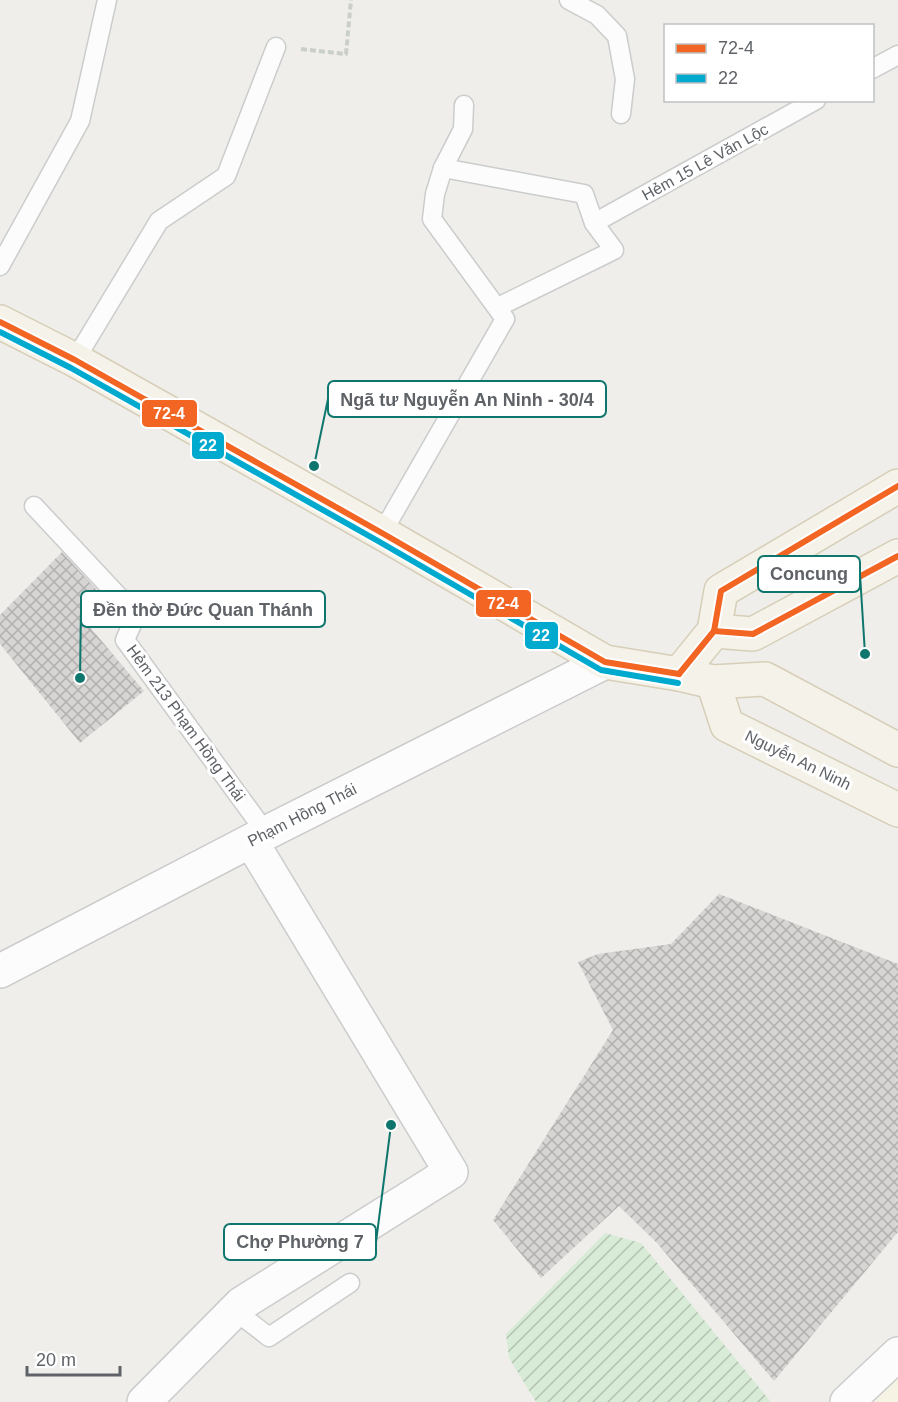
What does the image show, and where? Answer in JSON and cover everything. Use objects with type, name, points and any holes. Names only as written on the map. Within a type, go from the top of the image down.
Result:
[{"type":"main road","points":[[0,322],[75,360],[605,662],[713,682],[765,679],[898,750]]},
{"type":"main road","points":[[679,674],[714,631],[721,591],[898,486]]},
{"type":"main road","points":[[714,631],[753,634],[898,556]]},
{"type":"main road","name":"Nguyễn An Ninh","points":[[713,682],[727,725],[898,810]]},
{"type":"street","name":"Phạm Hồng Thái","points":[[0,971],[605,662]]},
{"type":"street","points":[[144,1402],[234,1310],[451,1172],[259,837]]},
{"type":"street","points":[[847,1402],[898,1354]]},
{"type":"lane","points":[[0,266],[80,121],[107,0]]},
{"type":"lane","points":[[569,0],[597,15],[617,36],[626,79],[621,114]]},
{"type":"lane","points":[[75,360],[159,221],[226,176],[276,46]]},
{"type":"lane","points":[[874,68],[898,55]]},
{"type":"lane","name":"Hẻm 15 Lê Văn Lộc","points":[[594,223],[812,102]]},
{"type":"lane","points":[[382,533],[505,319],[432,219],[435,194],[443,168],[464,129],[464,105]]},
{"type":"lane","points":[[443,168],[584,194],[594,223],[614,250],[498,307]]},
{"type":"lane","name":"Hẻm 213 Phạm Hồng Thái","points":[[34,506],[136,615],[125,640],[259,837]]},
{"type":"lane","points":[[234,1310],[269,1338],[350,1283]]},
{"type":"path","points":[[276,46],[346,54],[351,0]]},
{"type":"shaded area","points":[[898,1362],[898,1402],[856,1402]]},
{"type":"green space","points":[[605,1233],[641,1243],[771,1402],[536,1402],[509,1358],[506,1334]]},
{"type":"building","points":[[62,552],[105,599],[83,619],[144,691],[80,743],[0,644],[0,615]]},
{"type":"building","points":[[719,894],[898,964],[898,1232],[774,1381],[657,1243],[619,1206],[541,1278],[493,1220],[613,1030],[578,962],[598,954],[671,944]]},
{"type":"transit line","name":"72-4","points":[[0,322],[75,360],[605,662],[679,674]]},
{"type":"transit line","name":"22","points":[[0,332],[71,368],[601,670],[678,683]]},
{"type":"transit line","name":"72-4","points":[[679,674],[714,631],[721,591],[898,486]]},
{"type":"transit line","name":"72-4","points":[[714,631],[753,634],[898,556]]},
{"type":"place","name":"Ngã tư Nguyễn An Ninh - 30/4","points":[[314,466]]},
{"type":"place","name":"Concung","points":[[865,654]]},
{"type":"place","name":"Đền thờ Đức Quan Thánh","points":[[80,678]]},
{"type":"place","name":"Chợ Phường 7","points":[[391,1125]]}]
